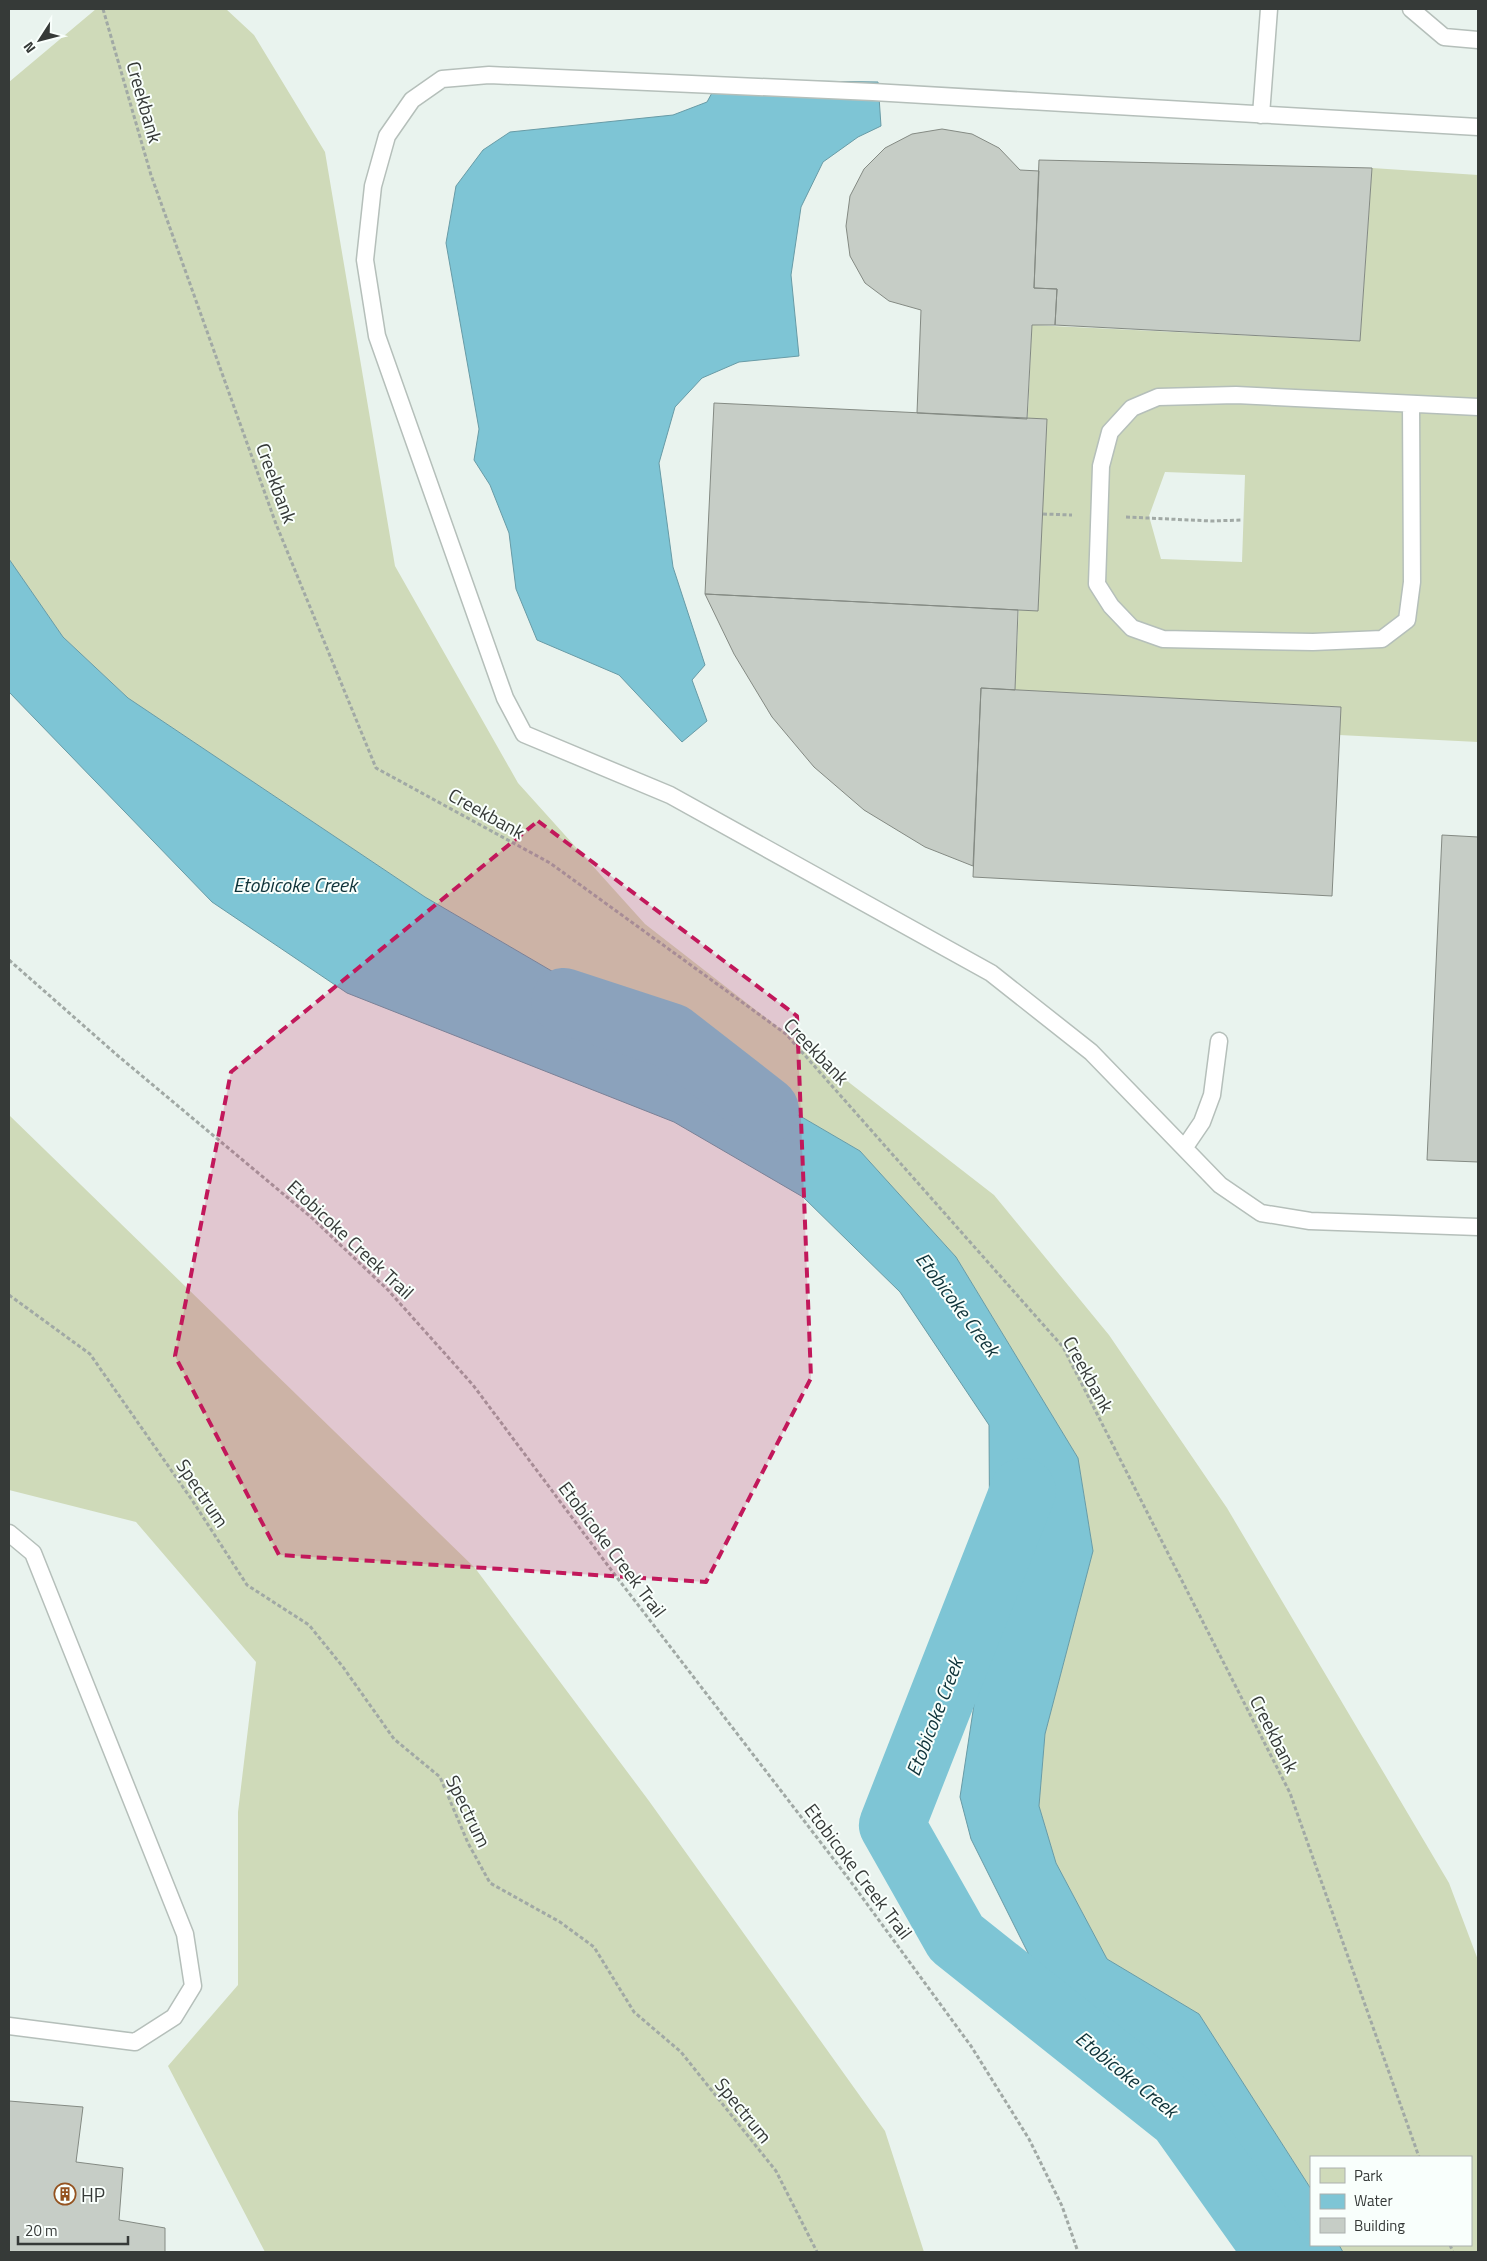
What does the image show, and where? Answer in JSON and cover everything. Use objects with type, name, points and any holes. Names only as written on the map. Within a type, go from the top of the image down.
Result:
[{"type":"lane","points":[[1261,116],[1269,9]]},
{"type":"lane","points":[[1411,9],[1444,37],[1478,40]]},
{"type":"lane","points":[[1478,127],[1261,116],[873,92],[499,75],[442,79],[412,100],[387,136],[373,186],[365,260],[377,336],[505,698],[524,734],[670,795],[991,973],[1091,1052],[1220,1185],[1262,1213],[1310,1220],[1478,1227]]},
{"type":"lane","points":[[1411,404],[1412,582],[1408,620],[1382,639],[1314,642],[1163,639],[1132,628],[1111,606],[1097,584],[1101,466],[1110,432],[1132,408],[1158,397],[1236,395],[1478,407]]},
{"type":"lane","points":[[1185,1147],[1202,1122],[1212,1095],[1219,1041]]},
{"type":"lane","points":[[9,1532],[33,1553],[185,1934],[193,1986],[174,2016],[135,2042],[9,2026]]},
{"type":"path","name":"Creekbank","points":[[103,9],[152,174],[270,505],[376,768],[550,863],[786,1034],[1063,1347],[1290,1794],[1419,2156]]},
{"type":"path","points":[[1161,518],[1211,522],[1242,520]]},
{"type":"path","name":"Etobicoke Creek Trail","points":[[9,960],[117,1055],[312,1218],[388,1290],[473,1385],[612,1571],[845,1874],[971,2046],[1029,2139],[1062,2206],[1078,2252]]},
{"type":"path","name":"Spectrum","points":[[9,1295],[90,1354],[192,1500],[247,1585],[308,1625],[343,1667],[394,1738],[440,1777],[468,1843],[490,1883],[560,1922],[594,1947],[634,2012],[681,2052],[776,2172],[817,2252]]},
{"type":"highlighted area","points":[[538,821],[797,1016],[811,1378],[706,1582],[279,1555],[175,1356],[231,1072]]},
{"type":"green space","points":[[96,9],[226,9],[254,35],[325,152],[395,566],[518,783],[645,924],[994,1195],[1109,1335],[1227,1508],[1449,1883],[1478,1960],[1478,2252],[1343,2252],[1340,2246],[1472,2246],[1472,2156],[1310,2156],[1310,2187],[1199,2014],[1107,1959],[1056,1863],[1039,1806],[1045,1734],[1093,1551],[1078,1458],[956,1257],[860,1151],[425,897],[128,698],[63,637],[9,559],[9,82]]},
{"type":"green space","points":[[1372,168],[1478,175],[1478,742],[1339,735],[1340,707],[1015,690],[1032,325],[1360,341]],"holes":[[[1165,472],[1245,475],[1242,562],[1161,559],[1149,516]]]},
{"type":"green space","points":[[9,1115],[475,1568],[649,1801],[885,2131],[924,2252],[265,2252],[168,2066],[238,1985],[238,1812],[256,1662],[136,1522],[9,1490]]},
{"type":"water","points":[[719,80],[878,82],[881,126],[858,137],[823,162],[801,207],[791,275],[799,356],[739,362],[702,378],[675,407],[659,463],[673,567],[705,665],[692,680],[707,721],[682,742],[619,675],[537,640],[516,589],[509,533],[490,485],[474,460],[479,429],[446,243],[456,186],[483,150],[510,132],[673,115],[707,102]]},
{"type":"water","name":"Etobicoke Creek","points":[[9,559],[63,637],[128,698],[425,897],[860,1151],[956,1257],[1078,1458],[1093,1551],[1045,1734],[1039,1806],[1056,1863],[1107,1959],[1199,2014],[1310,2187],[1310,2246],[1340,2246],[1343,2252],[1268,2252],[1211,2143],[1129,2083],[1034,1965],[971,1839],[960,1797],[990,1599],[989,1425],[900,1292],[803,1197],[674,1122],[347,993],[212,902],[9,692]]},
{"type":"building","points":[[942,129],[972,134],[999,148],[1020,170],[1039,171],[1034,288],[1057,289],[1055,325],[1032,325],[1027,419],[917,413],[921,310],[889,301],[865,283],[850,256],[846,226],[850,196],[864,169],[885,148],[912,134]]},
{"type":"building","points":[[1039,160],[1372,168],[1360,341],[1055,325],[1057,289],[1034,288]]},
{"type":"building","points":[[714,403],[1047,419],[1038,611],[705,594]]},
{"type":"building","points":[[705,594],[1018,610],[1015,690],[981,688],[973,866],[925,847],[864,810],[814,767],[772,717],[734,654]]},
{"type":"building","points":[[981,688],[1341,707],[1332,896],[973,877]]},
{"type":"building","points":[[1442,835],[1478,837],[1478,1162],[1427,1160]]},
{"type":"building","name":"HP","points":[[9,2101],[83,2107],[76,2162],[123,2168],[119,2220],[165,2228],[165,2252],[9,2252]]},
{"type":"waterway","name":"Etobicoke Creek","points":[[564,1001],[671,1036],[766,1110]]},
{"type":"waterway","name":"Etobicoke Creek","points":[[1023,1491],[892,1825],[956,1938],[1181,2117],[1277,2252]]},
{"type":"place","name":"HP","points":[[65,2194]]}]
